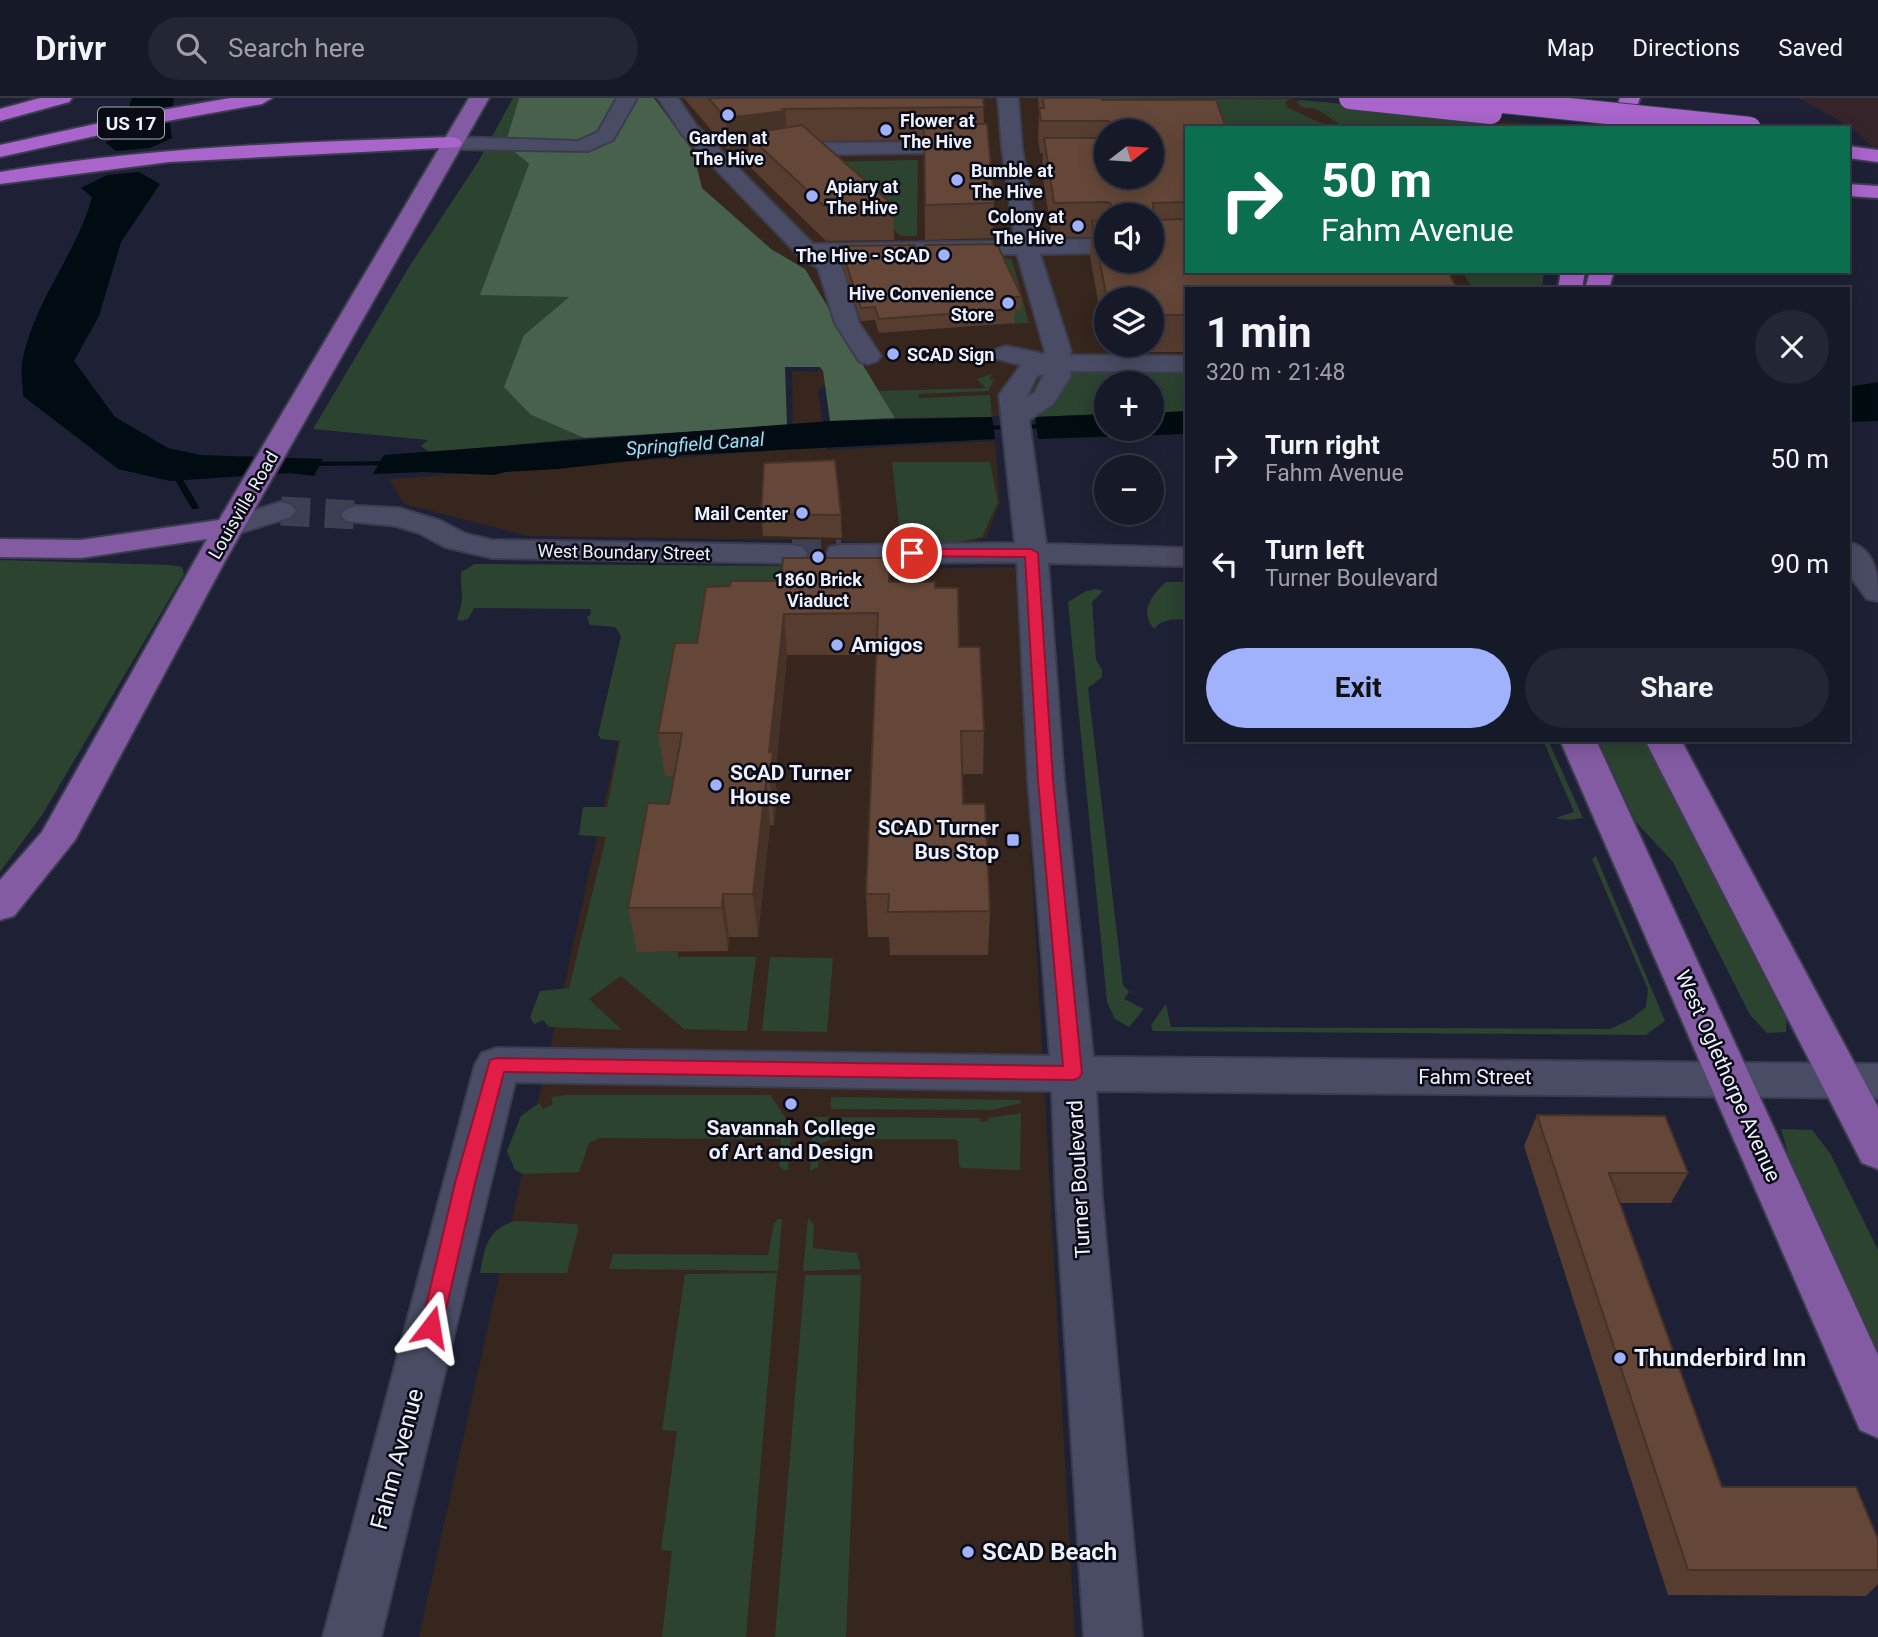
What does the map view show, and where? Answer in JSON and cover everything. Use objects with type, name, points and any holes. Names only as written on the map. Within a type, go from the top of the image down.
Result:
[{"type":"highway","points":[[0,115],[62,98]]},
{"type":"highway","name":"US 17","points":[[0,139],[56,125],[208,98]]},
{"type":"highway","name":"US 17","points":[[0,151],[262,98]]},
{"type":"highway","points":[[1350,98],[1609,126]]},
{"type":"highway","points":[[1464,98],[1731,126]]},
{"type":"highway","points":[[1543,98],[1753,126]]},
{"type":"highway","points":[[1620,126],[1630,98]]},
{"type":"highway","points":[[1850,138],[1878,141]]},
{"type":"highway","points":[[0,178],[118,160],[194,153],[453,143]]},
{"type":"highway","points":[[1850,152],[1878,156]]},
{"type":"highway","points":[[1850,190],[1878,192]]},
{"type":"main road","name":"Louisville Road","points":[[0,906],[56,840],[316,376],[479,98]]},
{"type":"main road","points":[[0,548],[81,548],[230,527]]},
{"type":"main road","name":"West Oglethorpe Avenue","points":[[1579,742],[1878,1413]]},
{"type":"main road","points":[[1664,742],[1860,1081],[1878,1150]]},
{"type":"street","points":[[453,143],[582,147],[606,136],[627,98]]},
{"type":"street","points":[[668,98],[688,129],[807,251],[829,264],[847,323],[869,356]]},
{"type":"street","points":[[1007,98],[1019,157],[1027,246],[1058,351],[1053,363]]},
{"type":"street","points":[[722,163],[756,158],[805,145],[913,144],[1019,157]]},
{"type":"street","points":[[807,251],[1094,246]]},
{"type":"street","points":[[1006,354],[1053,363],[1185,364]]},
{"type":"street","name":"Turner Boulevard","points":[[1053,363],[1058,376],[1044,398],[1016,428],[1031,553],[1046,780],[1073,1073],[1079,1198],[1113,1637]]},
{"type":"street","points":[[230,527],[276,524]]},
{"type":"street","name":"West Boundary Street","points":[[349,527],[417,544],[456,541],[492,548],[537,551],[792,554]]},
{"type":"street","points":[[841,554],[1031,553],[1185,557]]},
{"type":"street","points":[[1861,559],[1878,592]]},
{"type":"street","name":"Fahm Avenue","points":[[352,1637],[497,1065],[1073,1073]]},
{"type":"street","name":"Fahm Street","points":[[1073,1073],[1860,1081]]},
{"type":"shaded area","name":"The Hive - SCAD","points":[[654,98],[1284,98],[1554,126],[1185,126],[1185,273],[1544,273],[1542,287],[1185,287],[1185,411],[1164,412],[1164,371],[1094,371],[1094,414],[895,418],[805,269],[771,249],[702,188],[693,151]]},
{"type":"shaded area","points":[[1799,98],[1878,98],[1878,152],[1848,126]]},
{"type":"shaded area","name":"Savannah College of Art and Design","points":[[847,347],[856,359],[818,391],[827,450],[995,441],[1000,503],[986,538],[956,545],[835,541],[839,570],[1015,567],[1075,1637],[419,1637],[656,572],[795,571],[795,540],[528,536],[404,504],[389,479],[793,449],[792,371],[816,372]]},
{"type":"green space","points":[[513,98],[519,98],[505,144],[529,164],[481,294],[569,297],[524,335],[531,415],[584,438],[431,453],[421,446],[428,440],[313,429],[409,267],[478,162]]},
{"type":"green space","points":[[519,98],[654,98],[693,151],[702,188],[771,249],[805,269],[895,418],[830,421],[823,371],[820,367],[785,367],[787,426],[584,438],[531,415],[504,387],[524,335],[569,297],[480,295],[529,164],[505,144]]},
{"type":"green space","points":[[1091,98],[1291,99],[1285,102],[1288,108],[1328,126],[1225,126],[1215,101],[1159,119],[1101,119]]},
{"type":"green space","points":[[1302,100],[1462,116],[1484,126],[1342,126],[1317,109],[1302,107],[1296,102]]},
{"type":"green space","points":[[918,160],[917,236],[901,236],[816,162]]},
{"type":"green space","points":[[997,255],[1012,260],[1029,323],[958,327],[1014,323],[1009,311],[1021,310]]},
{"type":"green space","points":[[1462,273],[1544,273],[1542,287],[1473,287]]},
{"type":"green space","points":[[1094,371],[1094,415],[1035,417],[1067,374]]},
{"type":"green space","points":[[1164,371],[1185,371],[1185,411],[1164,412]]},
{"type":"green space","points":[[994,373],[989,378],[994,380],[988,391],[919,394],[919,398],[990,395],[992,417],[895,418],[879,391],[986,388],[977,379]]},
{"type":"green space","points":[[892,462],[990,462],[998,502],[982,537],[954,543],[901,541]]},
{"type":"green space","points":[[0,560],[169,565],[182,567],[184,574],[42,815],[0,872]]},
{"type":"green space","points":[[475,564],[792,566],[665,776],[688,776],[637,951],[678,952],[678,957],[756,957],[747,1031],[684,1029],[621,976],[589,999],[622,1030],[549,1027],[543,1020],[534,1024],[530,1017],[540,991],[569,988],[606,837],[579,835],[583,807],[607,807],[620,741],[601,739],[598,735],[621,636],[615,627],[590,625],[587,617],[591,614],[590,609],[474,608],[468,619],[460,621],[457,619],[462,599],[461,572]]},
{"type":"green space","points":[[1166,582],[1185,582],[1185,620],[1168,620],[1154,629],[1148,610],[1156,592]]},
{"type":"green space","points":[[1086,591],[1103,591],[1092,602],[1096,660],[1102,670],[1102,677],[1088,688],[1123,985],[1129,992],[1124,999],[1144,1009],[1129,1027],[1115,1019],[1107,1002],[1068,602]]},
{"type":"green space","points":[[1544,742],[1549,742],[1583,818],[1555,818],[1574,812]]},
{"type":"green space","points":[[1599,742],[1652,742],[1787,1009],[1786,1032],[1767,1033],[1750,1015],[1673,862],[1636,822]]},
{"type":"green space","points":[[1596,856],[1665,1021],[1646,1035],[1153,1031],[1151,1025],[1166,1004],[1171,1027],[1610,1029],[1631,1019],[1646,1007],[1648,989],[1592,859]]},
{"type":"green space","points":[[770,957],[833,958],[827,1032],[762,1031]]},
{"type":"green space","points":[[770,1095],[792,1127],[788,1170],[779,1166],[781,1139],[600,1138],[589,1143],[579,1172],[523,1174],[515,1170],[507,1151],[521,1116],[539,1103],[543,1109],[553,1104],[551,1097]]},
{"type":"green space","points":[[831,1097],[1021,1100],[1021,1103],[991,1110],[831,1109]]},
{"type":"green space","points":[[1021,1113],[1020,1170],[962,1168],[959,1165],[958,1141],[954,1139],[833,1139],[821,1143],[818,1167],[810,1171],[813,1117],[980,1118],[980,1122],[988,1121],[988,1118]]},
{"type":"green space","points":[[1781,1129],[1812,1130],[1830,1153],[1878,1250],[1878,1351],[1789,1157]]},
{"type":"green space","points":[[808,1218],[814,1224],[813,1248],[857,1253],[861,1269],[803,1271]]},
{"type":"green space","points":[[782,1219],[778,1271],[609,1269],[613,1254],[768,1255],[774,1223]]},
{"type":"green space","points":[[515,1221],[577,1224],[578,1230],[567,1273],[480,1273],[486,1247],[493,1234]]},
{"type":"green space","points":[[777,1273],[746,1637],[662,1637],[672,1551],[661,1550],[677,1431],[662,1430],[685,1274]]},
{"type":"green space","points":[[805,1275],[861,1275],[846,1637],[775,1637]]},
{"type":"water","points":[[132,98],[174,98],[170,124],[172,138],[150,148],[116,151],[105,142],[118,138]]},
{"type":"water","points":[[139,172],[160,184],[121,242],[99,316],[74,361],[115,417],[168,448],[200,455],[323,459],[314,476],[290,473],[170,481],[118,469],[23,396],[22,362],[29,337],[46,296],[77,238],[92,197],[81,188],[107,175]]},
{"type":"water","points":[[1878,382],[1878,421],[1850,422],[1850,387]]},
{"type":"water","points":[[1185,411],[1185,434],[1164,435],[1164,412]]},
{"type":"water","points":[[1094,415],[1094,437],[1038,439],[1035,417]]},
{"type":"water","points":[[992,417],[995,439],[684,455],[495,475],[423,472],[373,474],[384,455],[830,421]]},
{"type":"building","points":[[708,98],[983,98],[984,107],[783,109],[785,111],[726,118]]},
{"type":"building","points":[[1043,98],[1216,100],[1225,126],[1185,126],[1185,202],[1054,203],[1044,138],[1094,138],[1094,189],[1164,189],[1164,119],[1041,121],[1039,108],[1044,108]]},
{"type":"building","points":[[924,124],[987,124],[994,203],[925,205]]},
{"type":"building","points":[[802,125],[893,205],[824,206],[747,134]]},
{"type":"building","points":[[1185,219],[1185,273],[1449,273],[1456,287],[1185,287],[1185,315],[1164,315],[1164,287],[1105,287],[1102,273],[1164,273],[1164,220]]},
{"type":"building","points":[[997,244],[1022,297],[1009,297],[1015,309],[879,319],[875,307],[861,308],[840,246],[914,245],[925,255],[925,245]]},
{"type":"building","points":[[835,460],[841,515],[761,514],[764,463]]},
{"type":"building","name":"SCAD Turner House","points":[[783,558],[890,558],[889,582],[935,582],[935,588],[958,588],[959,647],[980,647],[984,731],[961,731],[963,804],[985,804],[990,911],[888,912],[889,894],[866,894],[878,613],[784,614],[769,752],[773,752],[770,782],[766,782],[753,894],[723,894],[722,908],[628,908],[648,803],[669,804],[682,733],[658,733],[675,643],[697,643],[706,587],[730,586],[731,581],[781,581]]},
{"type":"building","points":[[1537,1115],[1665,1116],[1688,1173],[1609,1173],[1722,1487],[1856,1487],[1878,1539],[1878,1570],[1688,1570]]},
{"type":"waterway","name":"Springfield Canal","points":[[979,428],[1050,426]]},
{"type":"waterway","name":"Springfield Canal","points":[[308,464],[393,463]]},
{"type":"waterway","points":[[179,480],[195,507]]},
{"type":"tunnel","points":[[281,511],[356,515]]},
{"type":"tunnel","points":[[792,554],[841,554]]},
{"type":"place","name":"Garden at The Hive","points":[[728,115]]},
{"type":"place","name":"Flower at The Hive","points":[[886,130]]},
{"type":"place","name":"Bumble at The Hive","points":[[957,180]]},
{"type":"place","name":"Apiary at The Hive","points":[[812,196]]},
{"type":"place","name":"Colony at The Hive","points":[[1078,226]]},
{"type":"place","name":"The Hive - SCAD","points":[[944,255]]},
{"type":"place","name":"Hive Convenience Store","points":[[1008,303]]},
{"type":"place","name":"SCAD Sign","points":[[893,354]]},
{"type":"place","name":"Mail Center","points":[[802,513]]},
{"type":"place","name":"1860 Brick Viaduct","points":[[818,557]]},
{"type":"place","name":"Amigos","points":[[837,645]]},
{"type":"place","name":"SCAD Turner House","points":[[716,785]]},
{"type":"place","name":"SCAD Turner Bus Stop","points":[[1013,840]]},
{"type":"place","name":"Savannah College of Art and Design","points":[[791,1104]]},
{"type":"place","name":"Thunderbird Inn","points":[[1620,1358]]},
{"type":"place","name":"SCAD Beach","points":[[968,1552]]},
{"type":"route","points":[[431,1327],[465,1183],[497,1065],[1073,1073],[1046,780],[1036,589],[1031,553],[912,553]]}]
